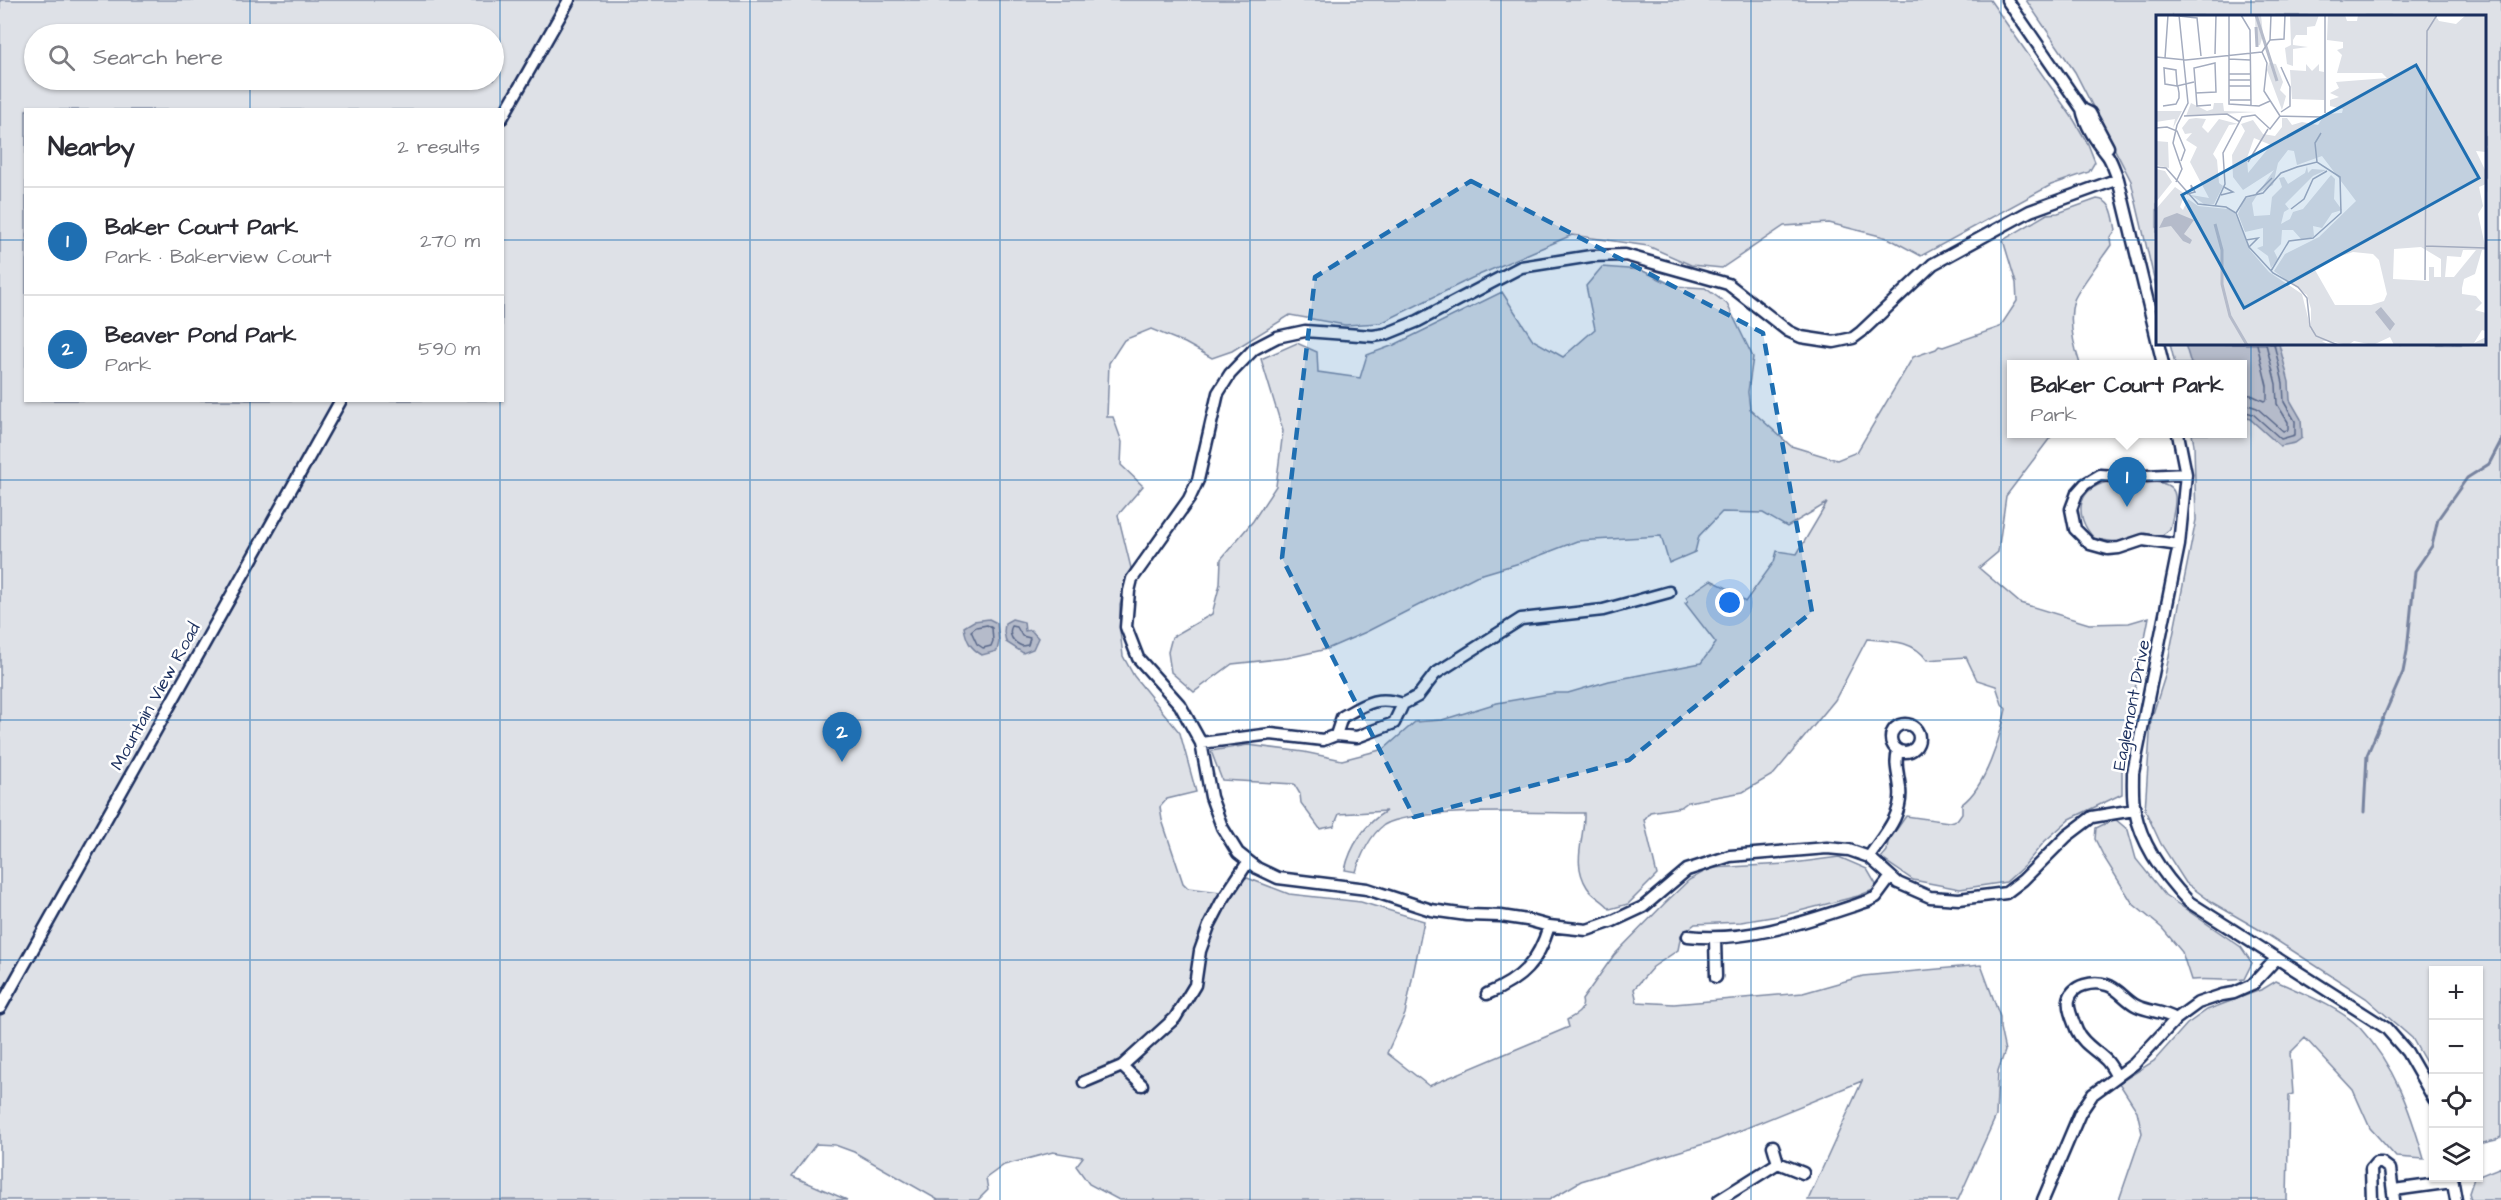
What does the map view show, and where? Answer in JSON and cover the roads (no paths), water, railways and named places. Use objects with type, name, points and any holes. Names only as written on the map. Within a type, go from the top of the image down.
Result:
[{"type":"street","points":[[504,114],[569,0]]},
{"type":"street","points":[[2007,0],[2082,109],[2090,113],[2109,149],[2108,157],[2118,179],[2156,335]]},
{"type":"street","points":[[2118,179],[2030,211],[1942,259],[1922,273],[1861,333],[1853,338],[1834,342],[1801,337],[1788,331],[1728,284],[1625,255],[1591,256],[1521,267],[1418,321],[1386,334],[1373,336],[1295,332],[1277,337],[1254,349],[1230,374],[1218,393],[1198,480],[1189,499],[1143,561],[1129,591],[1125,627],[1138,658],[1180,705],[1201,743],[1211,797],[1222,826],[1238,853],[1248,862],[1278,878],[1367,889],[1431,910],[1467,915],[1501,916],[1549,926],[1587,930],[1643,907],[1687,870],[1730,856],[1827,848],[1849,850],[1869,857],[1890,878],[1930,897],[1959,899],[2006,893],[2024,880],[2067,836],[2092,817],[2134,810]]},
{"type":"street","points":[[2158,345],[2162,360]]},
{"type":"street","name":"Mountain View Road","points":[[0,1008],[340,402]]},
{"type":"street","name":"Eaglemont Drive","points":[[2179,438],[2186,474],[2180,545],[2133,773],[2134,810],[2145,842],[2166,878],[2189,902],[2386,1028],[2407,1052],[2429,1092]]},
{"type":"street","points":[[2180,545],[2143,540],[2108,549],[2090,544],[2075,529],[2071,509],[2085,484],[2100,475],[2126,477],[2186,474]]},
{"type":"street","points":[[1201,743],[1270,734],[1323,740],[1336,735],[1357,737],[1394,723],[1403,704],[1418,696],[1435,674],[1521,619],[1603,610],[1669,592]]},
{"type":"street","points":[[1336,735],[1342,717],[1368,702],[1387,698],[1403,704]]},
{"type":"street","points":[[1869,857],[1899,810],[1900,786],[1896,760],[1898,751]]},
{"type":"street","points":[[1084,1082],[1122,1066],[1169,1024],[1184,1004],[1195,985],[1200,951],[1222,901],[1248,862]]},
{"type":"street","points":[[1688,936],[1715,939],[1782,928],[1868,901],[1876,897],[1890,878]]},
{"type":"street","points":[[1487,994],[1506,986],[1531,966],[1542,949],[1549,926]]},
{"type":"street","points":[[1715,939],[1716,977]]},
{"type":"street","points":[[2043,1200],[2080,1113],[2093,1094],[2134,1064],[2176,1019],[2198,1003],[2234,993],[2252,985],[2277,958]]},
{"type":"street","points":[[2116,1075],[2108,1061],[2077,1032],[2068,1000],[2072,992],[2082,985],[2096,983],[2109,985],[2131,1003],[2163,1011],[2176,1019]]},
{"type":"street","points":[[1122,1066],[1142,1085]]},
{"type":"street","points":[[1773,1146],[1778,1163]]},
{"type":"street","points":[[2372,1200],[2371,1169],[2376,1163],[2382,1162],[2390,1168],[2394,1195],[2444,1182]]},
{"type":"street","points":[[1778,1163],[1803,1173]]},
{"type":"street","points":[[1719,1200],[1778,1163]]},
{"type":"street","points":[[2452,1182],[2456,1200]]},
{"type":"water","points":[[2185,345],[2279,345],[2289,382],[2290,400],[2301,419],[2302,438],[2295,443],[2280,446],[2247,418],[2247,360],[2190,360]]},
{"type":"water","points":[[989,619],[997,623],[999,642],[997,651],[982,655],[969,643],[964,627],[974,621]]},
{"type":"water","points":[[1012,619],[1024,622],[1025,631],[1031,630],[1038,638],[1033,649],[1023,653],[1006,642],[1005,623]]},
{"type":"waterway","points":[[2364,812],[2367,755],[2403,672],[2415,571],[2432,546],[2438,519],[2467,478],[2489,464],[2501,441]]},
{"type":"place","name":"Baker Court Park","points":[[2127,507]]},
{"type":"place","name":"Beaver Pond Park","points":[[842,762]]}]
